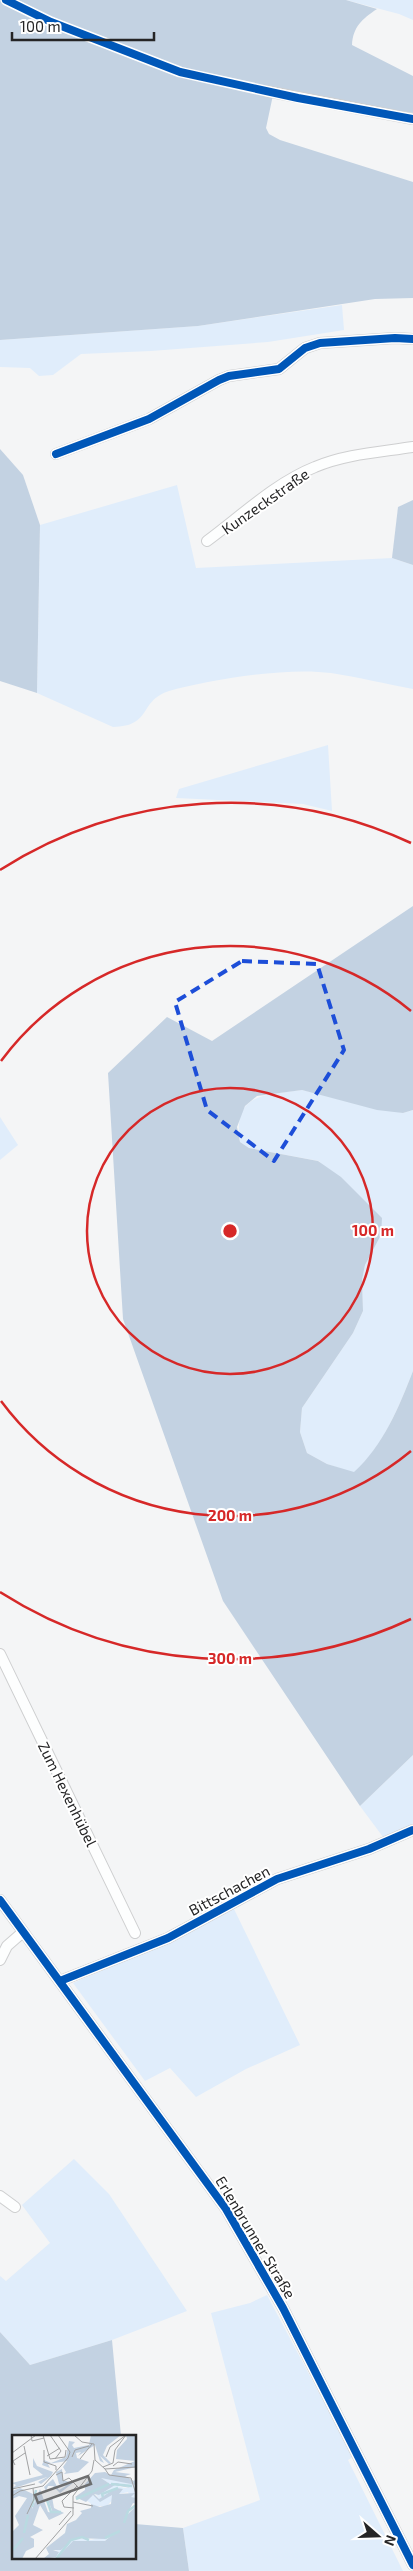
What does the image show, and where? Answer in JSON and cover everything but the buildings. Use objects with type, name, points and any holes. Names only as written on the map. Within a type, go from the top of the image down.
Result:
[{"type":"street","points":[[266,91],[413,118]]},
{"type":"street","points":[[56,454],[142,423],[229,376],[279,369],[313,344],[354,339],[413,339]]},
{"type":"street","name":"Kunzeckstraße","points":[[207,541],[277,488],[314,467],[355,456],[413,447]]},
{"type":"street","name":"Zum Hexenhübel","points":[[0,1654],[135,1933]]},
{"type":"street","name":"Bittschachen","points":[[60,1981],[168,1938],[277,1880],[369,1849],[413,1830]]},
{"type":"street","name":"Erlenbrunner Straße","points":[[0,1900],[191,2160],[238,2229],[287,2317],[413,2565]]},
{"type":"street","points":[[0,1960],[7,1946],[23,1932]]},
{"type":"street","points":[[0,2196],[15,2207]]},
{"type":"highlighted area","points":[[242,961],[317,964],[344,1050],[274,1161],[207,1110],[175,1002]]},
{"type":"shaded area","points":[[0,0],[346,0],[377,9],[367,16],[356,28],[352,45],[413,76],[413,113],[287,92],[273,95],[266,128],[269,134],[280,140],[413,182],[413,298],[375,299],[198,326],[0,340]]},
{"type":"shaded area","points":[[346,0],[413,0],[413,20],[399,14]]},
{"type":"shaded area","points":[[342,305],[344,330],[268,342],[81,354],[53,375],[39,376],[30,368],[0,367],[0,340],[198,326]]},
{"type":"shaded area","points":[[0,449],[23,475],[40,525],[37,693],[0,681]]},
{"type":"shaded area","points":[[177,485],[196,568],[392,558],[413,565],[413,689],[331,673],[293,672],[250,675],[206,682],[169,691],[159,695],[140,718],[134,722],[126,726],[113,727],[37,693],[40,525]]},
{"type":"shaded area","points":[[413,500],[413,565],[392,558],[398,507]]},
{"type":"shaded area","points":[[328,745],[332,811],[303,804],[176,798],[179,789]]},
{"type":"shaded area","points":[[413,906],[413,1110],[403,1113],[377,1110],[302,1090],[257,1096],[245,1106],[237,1127],[240,1142],[249,1148],[318,1161],[341,1177],[382,1218],[381,1235],[365,1265],[362,1280],[363,1311],[353,1333],[302,1408],[300,1432],[307,1453],[327,1464],[354,1472],[382,1438],[396,1412],[413,1371],[413,1755],[360,1806],[223,1601],[123,1319],[108,1073],[167,1017],[212,1041]]},
{"type":"shaded area","points":[[302,1090],[403,1113],[413,1110],[413,1371],[396,1412],[382,1438],[354,1473],[327,1464],[307,1453],[300,1432],[302,1408],[353,1333],[363,1311],[362,1280],[365,1265],[381,1235],[319,1161],[249,1148],[240,1142],[239,1126],[241,1114],[246,1105],[264,1096]]},
{"type":"shaded area","points":[[0,1117],[18,1145],[0,1160]]},
{"type":"shaded area","points":[[413,1755],[413,1830],[386,1841],[360,1806]]},
{"type":"shaded area","points":[[233,1907],[300,2045],[246,2069],[196,2097],[170,2068],[145,2081],[73,1983],[171,1941]]},
{"type":"shaded area","points":[[74,2159],[109,2194],[187,2311],[112,2340],[30,2365],[0,2332],[0,2276],[6,2281],[50,2243],[22,2205]]},
{"type":"shaded area","points":[[267,2295],[353,2457],[348,2460],[403,2571],[189,2571],[183,2528],[260,2500],[211,2313],[250,2303]]},
{"type":"shaded area","points":[[0,2332],[30,2365],[112,2340],[121,2435],[12,2435],[12,2558],[136,2558],[136,2524],[183,2528],[189,2571],[0,2571]]},
{"type":"cycle path","points":[[6,0],[51,22],[180,72],[298,98],[413,119]]},
{"type":"cycle path","points":[[56,454],[149,419],[229,376],[279,369],[305,348],[320,343],[395,338],[413,339]]},
{"type":"cycle path","points":[[60,1981],[168,1938],[277,1879],[369,1849],[413,1830]]},
{"type":"cycle path","points":[[0,1900],[226,2209],[283,2308],[413,2565]]}]
